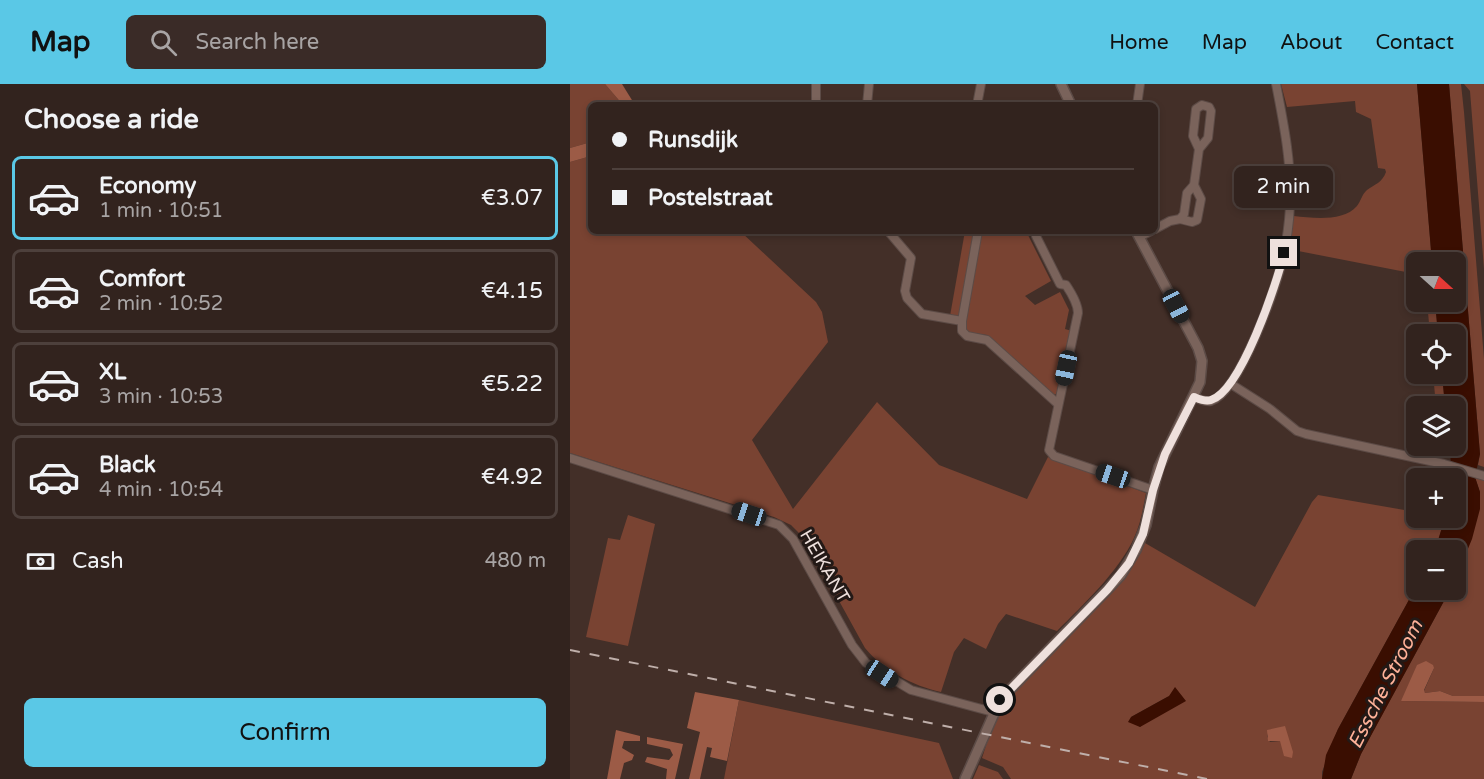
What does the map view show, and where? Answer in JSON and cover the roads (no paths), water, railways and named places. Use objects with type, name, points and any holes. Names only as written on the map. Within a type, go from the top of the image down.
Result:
[{"type":"street","points":[[816,84],[816,102]]},
{"type":"street","points":[[867,102],[869,84]]},
{"type":"street","points":[[978,102],[981,84]]},
{"type":"street","points":[[1061,84],[1070,102]]},
{"type":"street","points":[[1137,102],[1140,84]]},
{"type":"street","points":[[1194,397],[1211,401],[1231,384],[1243,364],[1276,282],[1286,241],[1291,177],[1276,84]]},
{"type":"street","points":[[1180,219],[1184,214],[1187,193],[1194,185],[1199,149],[1208,138],[1211,111],[1209,107],[1202,105],[1196,109],[1193,136],[1199,149]]},
{"type":"street","points":[[1158,227],[1180,219],[1192,222],[1197,220],[1201,199],[1194,185]]},
{"type":"street","points":[[891,234],[911,258],[905,295],[924,315],[962,321]]},
{"type":"street","points":[[977,234],[962,321],[963,334],[987,340],[1058,404]]},
{"type":"street","points":[[1036,234],[1060,284],[1066,285],[1078,308],[1049,446],[1051,454],[1153,490]]},
{"type":"street","points":[[965,779],[975,760],[993,711],[1000,700],[1107,590],[1129,563],[1143,534],[1153,490],[1165,454],[1200,382],[1202,370],[1198,348],[1138,234]]},
{"type":"street","points":[[1231,384],[1270,409],[1297,431],[1448,465],[1482,475]]},
{"type":"street","name":"HEIKANT","points":[[570,458],[779,525],[794,539],[852,645],[866,663],[910,690],[993,711]]},
{"type":"water","points":[[1417,84],[1449,84],[1463,252],[1431,252]]},
{"type":"water","points":[[1466,287],[1480,454],[1475,477],[1480,492],[1480,509],[1466,553],[1466,540],[1438,540],[1442,528],[1466,528],[1466,468],[1451,468],[1450,456],[1466,456],[1466,396],[1444,396],[1443,384],[1466,384],[1466,324],[1437,324],[1436,312],[1466,312]]},
{"type":"water","name":"Essche Stroom","points":[[1409,600],[1445,600],[1361,754],[1351,779],[1322,779],[1326,755]]},
{"type":"water","points":[[1175,687],[1186,701],[1140,727],[1128,722],[1131,717],[1169,696]]},
{"type":"railway","points":[[570,650],[1207,779]]}]
